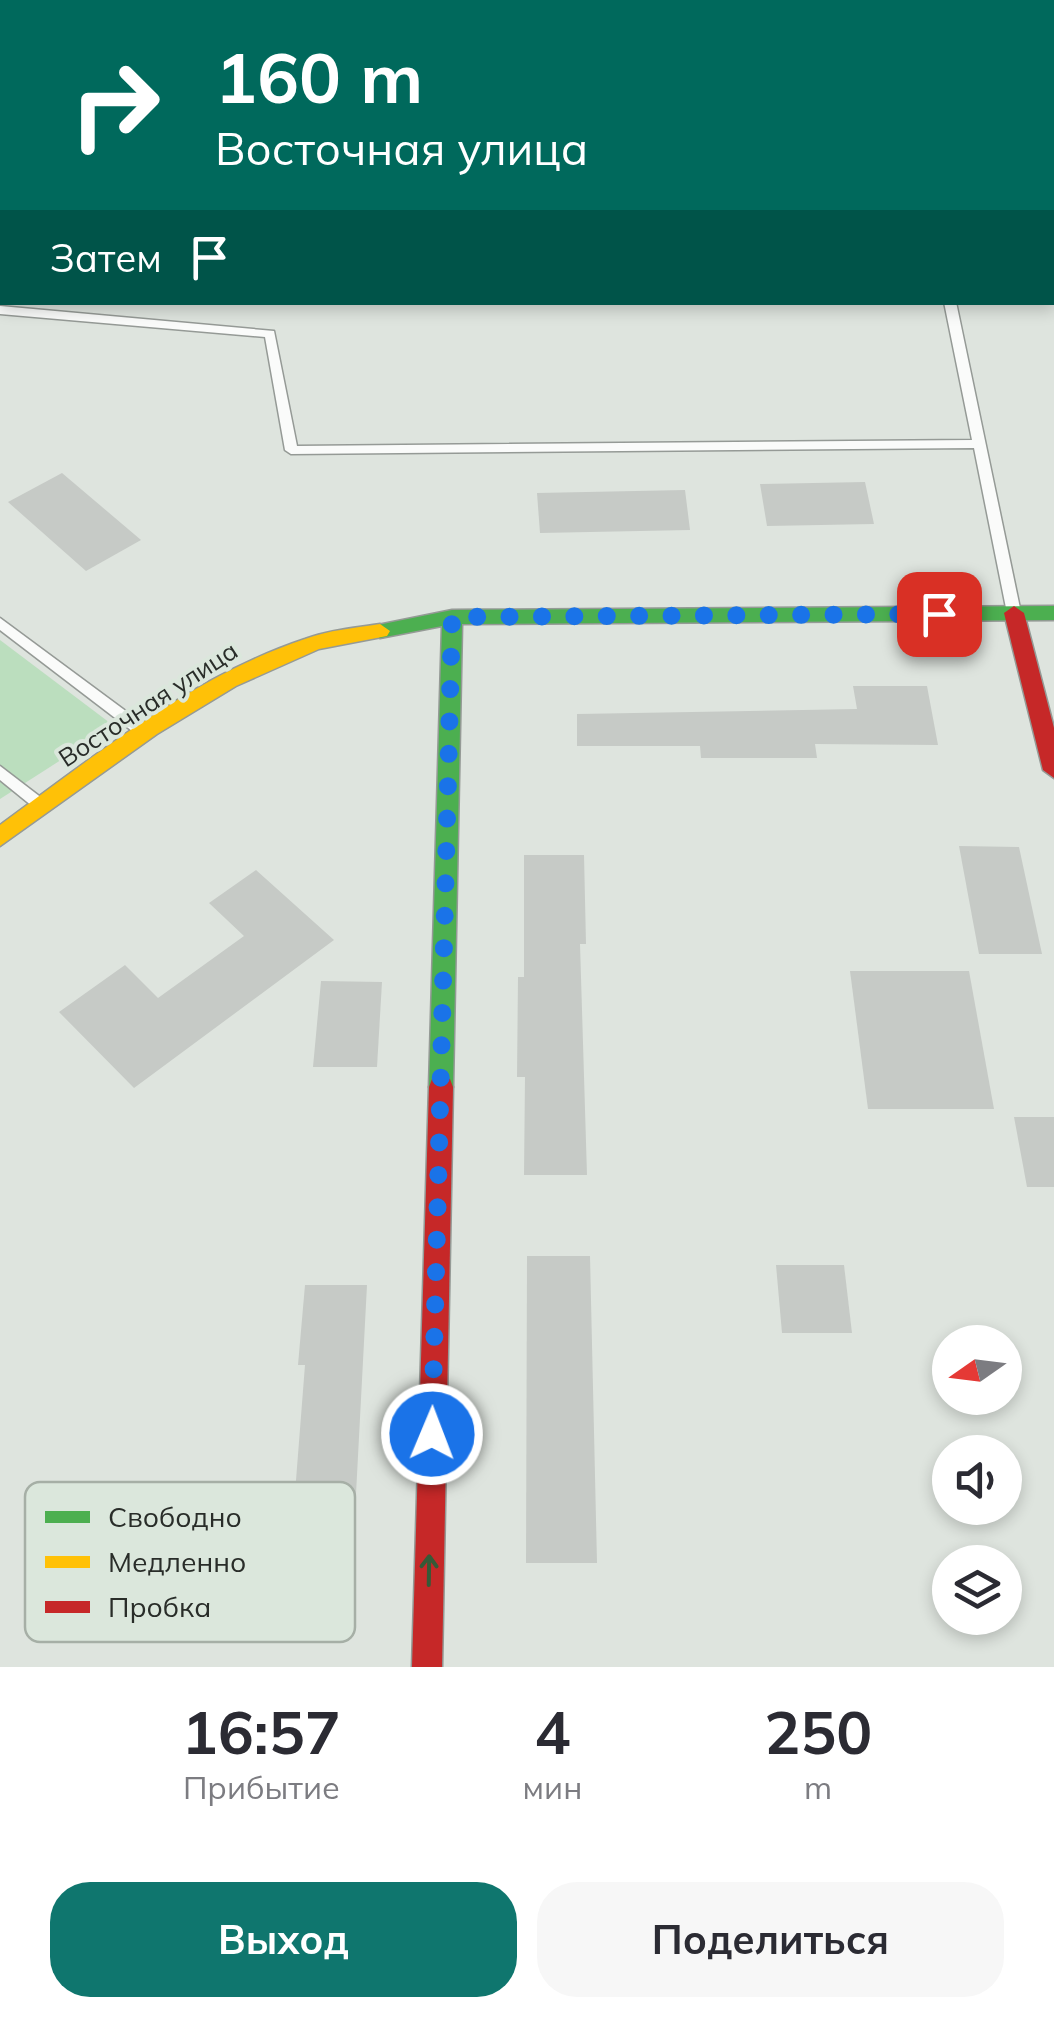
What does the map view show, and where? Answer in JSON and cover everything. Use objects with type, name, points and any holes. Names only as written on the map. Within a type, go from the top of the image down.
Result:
[{"type":"main road","points":[[1014,613],[1054,770]]},
{"type":"main road","name":"Восточная улица","points":[[0,838],[145,733],[249,669],[298,650],[375,629],[452,617],[1054,613]]},
{"type":"main road","points":[[427,1667],[452,617]]},
{"type":"lane","points":[[951,305],[1014,613]]},
{"type":"lane","points":[[0,310],[270,334],[291,450],[979,444]]},
{"type":"lane","points":[[0,623],[145,733]]},
{"type":"lane","points":[[0,772],[42,806]]},
{"type":"green space","points":[[0,640],[114,726],[0,799]]},
{"type":"building","points":[[62,473],[141,540],[86,571],[8,502]]},
{"type":"building","points":[[865,482],[874,524],[767,526],[760,484]]},
{"type":"building","points":[[685,490],[690,530],[540,533],[537,493]]},
{"type":"building","points":[[853,686],[927,686],[938,745],[815,744],[817,758],[701,758],[700,746],[577,746],[577,714],[857,709]]},
{"type":"building","points":[[959,846],[1019,847],[1042,954],[979,954]]},
{"type":"building","points":[[524,855],[584,855],[586,944],[580,944],[587,1175],[524,1175],[525,1077],[517,1077],[518,977],[524,977]]},
{"type":"building","points":[[256,870],[334,940],[134,1088],[59,1012],[125,965],[158,998],[244,936],[209,903]]},
{"type":"building","points":[[850,971],[969,971],[994,1109],[868,1109]]},
{"type":"building","points":[[321,981],[382,982],[377,1067],[313,1067]]},
{"type":"building","points":[[1014,1117],[1054,1117],[1054,1187],[1027,1187]]},
{"type":"building","points":[[527,1256],[590,1256],[597,1563],[526,1563]]},
{"type":"building","points":[[776,1265],[844,1265],[852,1333],[782,1333]]},
{"type":"building","points":[[305,1285],[367,1285],[355,1513],[355,1482],[296,1482],[305,1365],[298,1365]]},
{"type":"traffic: fast","points":[[380,631],[452,617],[1054,613]]},
{"type":"traffic: fast","points":[[441,1087],[452,617]]},
{"type":"traffic: slow","points":[[0,837],[111,755],[229,680],[312,644],[380,631]]},
{"type":"traffic: jam","points":[[1014,613],[1054,770]]},
{"type":"traffic: jam","points":[[427,1667],[441,1087]]},
{"type":"route","points":[[432,1434],[452,617],[939,614]]}]
